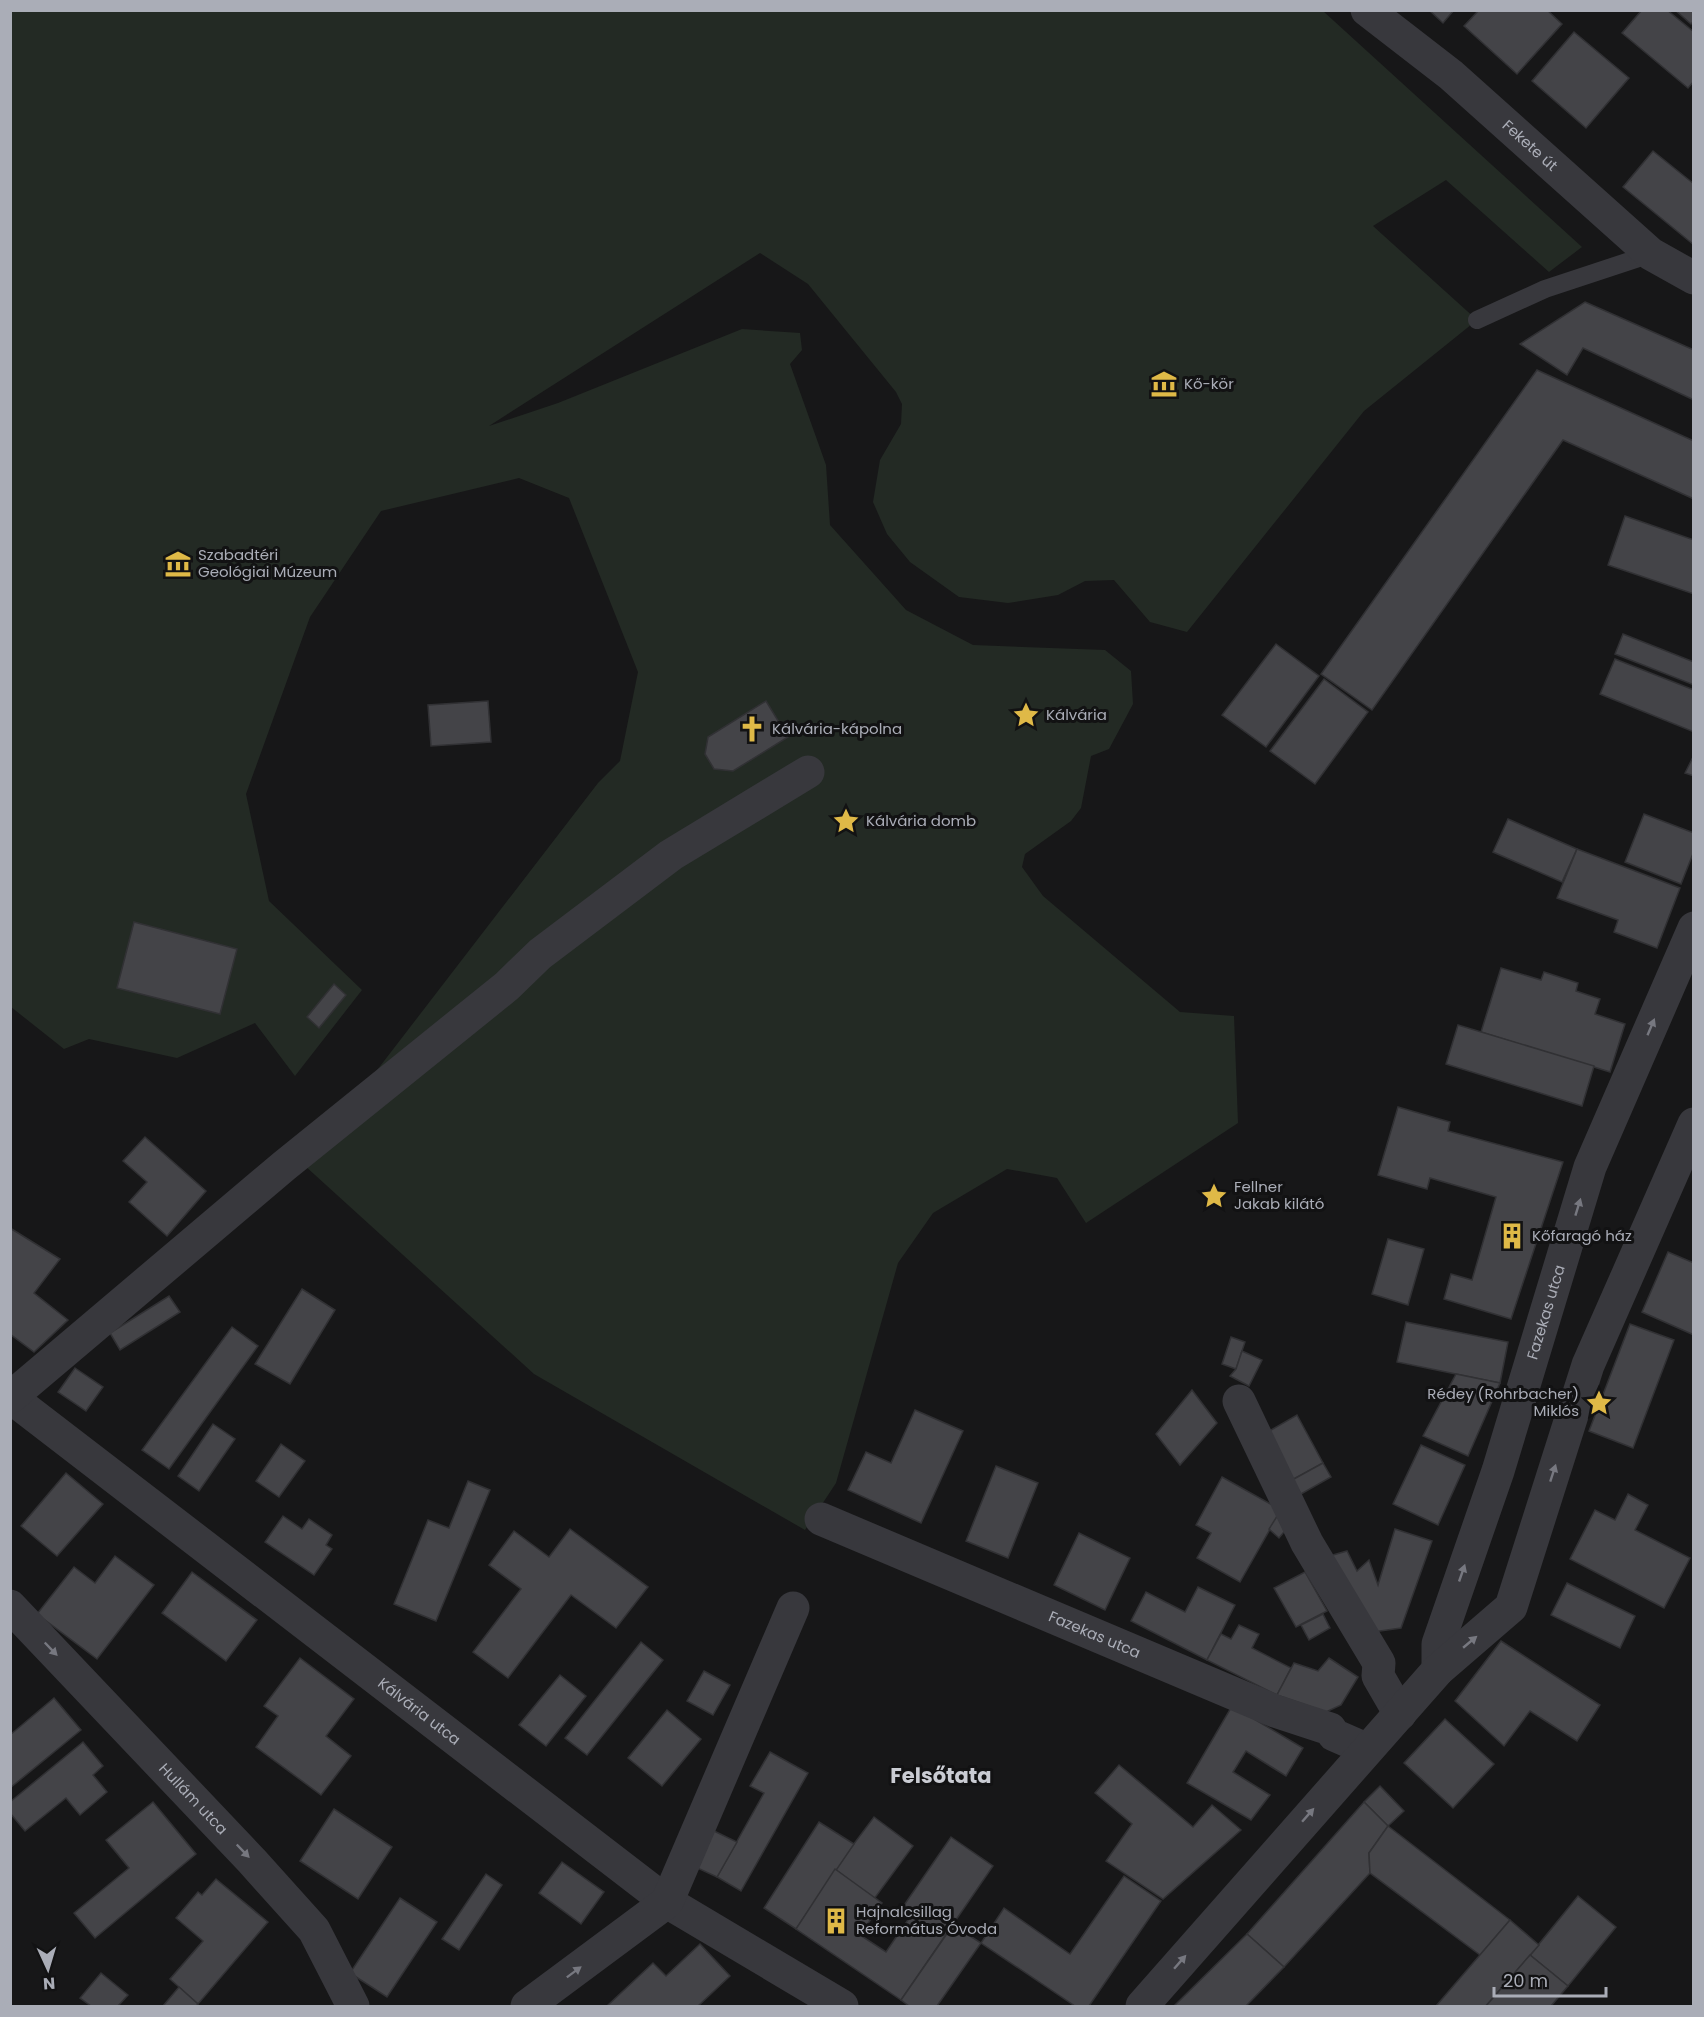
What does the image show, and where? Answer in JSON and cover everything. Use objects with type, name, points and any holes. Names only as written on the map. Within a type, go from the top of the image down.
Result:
[{"type":"street","name":"Fekete út","points":[[1367,10],[1451,75],[1652,254],[1694,278]]},
{"type":"street","points":[[11,1397],[285,1166],[507,986],[540,954],[671,855],[808,772]]},
{"type":"street","name":"Fazekas utca","points":[[1438,1670],[1438,1644],[1498,1471],[1590,1167],[1694,928]]},
{"type":"street","points":[[1142,2007],[1365,1749],[1400,1714],[1438,1670],[1510,1607],[1588,1365],[1694,1124]]},
{"type":"street","name":"Kálvária utca","points":[[11,1397],[667,1902],[842,2007]]},
{"type":"street","points":[[1239,1401],[1306,1543],[1379,1663],[1378,1676],[1400,1714]]},
{"type":"street","name":"Fazekas utca","points":[[821,1519],[1275,1711],[1330,1729],[1334,1735],[1365,1749]]},
{"type":"street","name":"Hullám utca","points":[[10,1606],[252,1861],[314,1930],[352,2007]]},
{"type":"street","points":[[527,2007],[667,1902],[793,1608]]},
{"type":"lane","points":[[1477,320],[1545,289],[1652,254]]},
{"type":"shaded area","points":[[10,11],[1323,11],[1582,247],[1549,272],[1446,180],[1373,226],[1477,320],[1364,411],[1187,632],[1150,622],[1114,580],[1085,581],[1058,595],[1008,603],[959,597],[910,562],[887,534],[873,502],[880,460],[901,424],[902,404],[896,392],[808,284],[760,253],[489,426],[558,403],[742,329],[800,333],[802,350],[790,364],[826,465],[830,525],[906,610],[973,645],[1105,650],[1131,671],[1133,704],[1109,749],[1091,756],[1081,808],[1071,821],[1025,854],[1022,867],[1043,896],[1180,1012],[1234,1016],[1238,1123],[1086,1223],[1057,1178],[1007,1169],[933,1213],[898,1263],[836,1483],[805,1530],[534,1374],[304,1165],[598,783],[620,761],[638,672],[569,498],[519,478],[381,511],[310,617],[246,794],[269,901],[362,990],[295,1076],[255,1023],[177,1058],[89,1039],[64,1049],[11,1007]]},
{"type":"building","points":[[1429,10],[1454,10],[1443,23]]},
{"type":"building","points":[[1479,10],[1547,10],[1562,24],[1517,74],[1464,26]]},
{"type":"building","points":[[1642,10],[1667,10],[1694,32],[1694,81],[1688,88],[1622,33]]},
{"type":"building","points":[[1675,10],[1694,10],[1694,21],[1691,24]]},
{"type":"building","points":[[1574,32],[1629,78],[1586,128],[1532,81]]},
{"type":"building","points":[[1653,151],[1694,184],[1694,245],[1623,187]]},
{"type":"building","points":[[1585,302],[1694,350],[1694,400],[1583,348],[1567,375],[1520,344]]},
{"type":"building","points":[[1537,370],[1694,441],[1694,499],[1563,440],[1372,710],[1321,674]]},
{"type":"building","points":[[1625,516],[1694,540],[1694,594],[1608,565]]},
{"type":"building","points":[[1623,634],[1694,662],[1694,685],[1615,654]]},
{"type":"building","points":[[1276,644],[1319,676],[1266,747],[1222,715]]},
{"type":"building","points":[[1615,659],[1694,690],[1694,732],[1600,694]]},
{"type":"building","points":[[1324,679],[1368,712],[1315,784],[1270,751]]},
{"type":"building","points":[[488,701],[491,742],[431,746],[428,705]]},
{"type":"building","name":"Kálvária-kápolna","points":[[766,701],[788,737],[733,771],[714,769],[705,754],[708,737]]},
{"type":"building","points":[[1694,755],[1694,776],[1685,773]]},
{"type":"building","points":[[1644,814],[1694,833],[1694,851],[1681,884],[1625,862]]},
{"type":"building","points":[[1508,819],[1577,849],[1562,882],[1493,852]]},
{"type":"building","points":[[1577,849],[1680,888],[1657,948],[1614,932],[1618,920],[1557,898]]},
{"type":"building","points":[[134,922],[237,949],[220,1014],[117,988]]},
{"type":"building","points":[[1501,968],[1541,980],[1544,972],[1578,983],[1576,991],[1600,999],[1595,1014],[1625,1024],[1610,1072],[1481,1032]]},
{"type":"building","points":[[334,984],[346,995],[319,1028],[307,1017]]},
{"type":"building","points":[[1458,1025],[1594,1066],[1582,1106],[1446,1064]]},
{"type":"building","name":"Kőfaragó ház","points":[[1398,1107],[1450,1122],[1448,1131],[1563,1162],[1511,1319],[1444,1299],[1451,1274],[1472,1280],[1496,1197],[1430,1178],[1427,1189],[1378,1175]]},
{"type":"building","points":[[145,1137],[206,1191],[167,1236],[129,1202],[147,1182],[123,1161]]},
{"type":"building","points":[[10,1228],[60,1259],[34,1293],[68,1320],[34,1352],[10,1334]]},
{"type":"building","points":[[1388,1239],[1424,1249],[1408,1305],[1372,1294]]},
{"type":"building","points":[[1668,1252],[1694,1263],[1694,1335],[1642,1312]]},
{"type":"building","points":[[302,1289],[335,1310],[290,1384],[255,1364]]},
{"type":"building","points":[[169,1296],[180,1312],[120,1350],[110,1333]]},
{"type":"building","points":[[1406,1322],[1508,1342],[1500,1383],[1397,1362]]},
{"type":"building","points":[[1630,1324],[1674,1340],[1633,1448],[1589,1431]]},
{"type":"building","points":[[232,1327],[258,1346],[169,1469],[142,1450]]},
{"type":"building","points":[[1231,1337],[1245,1342],[1236,1369],[1222,1364]]},
{"type":"building","points":[[1242,1351],[1262,1360],[1249,1386],[1230,1376],[1236,1369]]},
{"type":"building","points":[[75,1368],[103,1387],[86,1411],[58,1392]]},
{"type":"building","points":[[1456,1374],[1500,1383],[1468,1456],[1423,1436]]},
{"type":"building","points":[[1192,1390],[1217,1423],[1180,1465],[1156,1434]]},
{"type":"building","points":[[915,1410],[963,1431],[921,1523],[848,1490],[866,1452],[891,1463]]},
{"type":"building","points":[[1297,1415],[1323,1463],[1292,1480],[1266,1433]]},
{"type":"building","points":[[213,1424],[235,1439],[199,1491],[178,1476]]},
{"type":"building","points":[[281,1444],[305,1461],[279,1497],[256,1481]]},
{"type":"building","points":[[1421,1445],[1465,1465],[1438,1525],[1393,1504]]},
{"type":"building","points":[[1323,1463],[1331,1477],[1301,1494],[1292,1480]]},
{"type":"building","points":[[996,1466],[1038,1483],[1008,1558],[966,1541]]},
{"type":"building","points":[[66,1473],[103,1504],[57,1556],[21,1526]]},
{"type":"building","points":[[1222,1477],[1281,1510],[1240,1582],[1197,1558],[1211,1533],[1196,1525]]},
{"type":"building","points":[[468,1481],[490,1490],[436,1621],[394,1604],[428,1520],[449,1528]]},
{"type":"building","points":[[1628,1494],[1648,1505],[1635,1530],[1690,1558],[1664,1608],[1570,1559],[1595,1510],[1615,1520]]},
{"type":"building","points":[[1281,1510],[1293,1521],[1279,1538],[1269,1529]]},
{"type":"building","points":[[283,1516],[302,1529],[309,1519],[332,1535],[326,1545],[332,1549],[314,1575],[265,1542]]},
{"type":"building","points":[[570,1529],[648,1587],[616,1628],[571,1595],[508,1678],[473,1652],[521,1589],[489,1565],[514,1531],[549,1557]]},
{"type":"building","points":[[1395,1529],[1432,1541],[1401,1628],[1366,1633],[1326,1557],[1347,1551],[1357,1571],[1369,1560],[1378,1585]]},
{"type":"building","points":[[1079,1533],[1130,1558],[1105,1610],[1054,1585]]},
{"type":"building","points":[[115,1556],[154,1585],[97,1659],[37,1614],[74,1567],[95,1583]]},
{"type":"building","points":[[192,1572],[257,1620],[226,1661],[162,1613]]},
{"type":"building","points":[[1305,1572],[1327,1611],[1296,1627],[1274,1588]]},
{"type":"building","points":[[1567,1583],[1635,1616],[1620,1648],[1551,1615]]},
{"type":"building","points":[[1198,1587],[1235,1605],[1207,1660],[1131,1621],[1146,1592],[1185,1612]]},
{"type":"building","points":[[1323,1614],[1330,1628],[1309,1640],[1301,1625]]},
{"type":"building","points":[[1239,1625],[1259,1634],[1252,1648],[1291,1668],[1277,1695],[1207,1660],[1221,1634],[1231,1639]]},
{"type":"building","points":[[1501,1641],[1600,1705],[1577,1741],[1530,1711],[1504,1746],[1455,1701]]},
{"type":"building","points":[[641,1642],[663,1660],[587,1755],[565,1738]]},
{"type":"building","points":[[300,1658],[354,1699],[326,1736],[351,1756],[321,1795],[256,1747],[278,1716],[264,1706]]},
{"type":"building","points":[[1329,1658],[1358,1677],[1341,1705],[1326,1712],[1277,1695],[1294,1663],[1318,1671]]},
{"type":"building","points":[[704,1671],[730,1685],[713,1715],[687,1701]]},
{"type":"building","points":[[560,1675],[586,1696],[546,1746],[519,1725]]},
{"type":"building","points":[[54,1698],[81,1730],[10,1788],[10,1735]]},
{"type":"building","points":[[1232,1706],[1303,1748],[1286,1776],[1246,1751],[1233,1772],[1270,1795],[1251,1820],[1187,1783]]},
{"type":"building","points":[[667,1710],[701,1739],[662,1786],[628,1758]]},
{"type":"building","points":[[1445,1719],[1494,1764],[1453,1808],[1404,1763]]},
{"type":"building","points":[[83,1742],[103,1766],[93,1775],[107,1792],[80,1815],[66,1798],[25,1831],[10,1813],[10,1802]]},
{"type":"building","points":[[770,1752],[808,1773],[741,1891],[717,1877],[764,1793],[750,1786]]},
{"type":"building","points":[[1119,1765],[1193,1827],[1212,1805],[1241,1830],[1163,1899],[1106,1861],[1132,1824],[1095,1793]]},
{"type":"building","points":[[1380,1786],[1404,1811],[1388,1826],[1364,1802]]},
{"type":"building","points":[[153,1802],[196,1854],[95,1938],[74,1913],[129,1868],[106,1840]]},
{"type":"building","points":[[1364,1802],[1388,1826],[1369,1853],[1370,1873],[1284,1967],[1247,1934]]},
{"type":"building","points":[[334,1809],[392,1847],[358,1899],[300,1861]]},
{"type":"building","points":[[874,1817],[913,1846],[874,1899],[835,1869]]},
{"type":"building","points":[[819,1822],[854,1844],[796,1929],[764,1908]]},
{"type":"building","points":[[1388,1826],[1510,1920],[1480,1955],[1370,1873],[1369,1853]]},
{"type":"building","points":[[712,1830],[737,1842],[717,1877],[693,1866]]},
{"type":"building","name":"Hajnalcsillag Református Óvoda","points":[[951,1837],[993,1866],[901,2000],[796,1929],[835,1869],[882,1903],[860,1935],[886,1952],[910,1917],[900,1911]]},
{"type":"building","points":[[562,1862],[604,1892],[581,1924],[539,1893]]},
{"type":"building","points":[[486,1874],[502,1885],[459,1950],[442,1939]]},
{"type":"building","points":[[1124,1876],[1161,1901],[1089,2006],[1075,2006],[981,1943],[1004,1908],[1070,1954]]},
{"type":"building","points":[[216,1879],[268,1922],[198,2004],[170,1979],[203,1941],[176,1918],[198,1892],[202,1895]]},
{"type":"building","points":[[1578,1896],[1616,1927],[1568,1986],[1530,1955]]},
{"type":"building","points":[[400,1898],[437,1922],[387,1997],[350,1973]]},
{"type":"building","points":[[1510,1920],[1539,1945],[1486,2006],[1436,2006]]},
{"type":"building","points":[[953,1925],[981,1943],[937,2006],[909,2006],[901,2000]]},
{"type":"building","points":[[1247,1934],[1284,1967],[1246,2006],[1174,2006]]},
{"type":"building","points":[[700,1944],[730,1976],[698,2006],[607,2006],[653,1963],[666,1976]]},
{"type":"building","points":[[1530,1955],[1568,1986],[1551,2006],[1486,2006]]},
{"type":"building","points":[[101,1973],[128,1995],[118,2006],[91,2006],[80,1998]]},
{"type":"building","points":[[179,1987],[198,2004],[196,2006],[163,2006]]},
{"type":"place","name":"Kő-kör","points":[[1164,384]]},
{"type":"place","name":"Szabadtéri Geológiai Múzeum","points":[[178,564]]},
{"type":"place","name":"Kálvária","points":[[1026,715]]},
{"type":"place","name":"Kálvária-kápolna","points":[[752,729]]},
{"type":"place","name":"Kálvária domb","points":[[846,821]]},
{"type":"place","name":"Fellner Jakab kilátó","points":[[1214,1196]]},
{"type":"place","name":"Kőfaragó ház","points":[[1512,1236]]},
{"type":"place","name":"Rédey (Rohrbacher) Miklós","points":[[1599,1403]]},
{"type":"place","name":"Hajnalcsillag Református Óvoda","points":[[836,1921]]},
{"type":"district","name":"Felsőtata","points":[[941,1776]]}]
